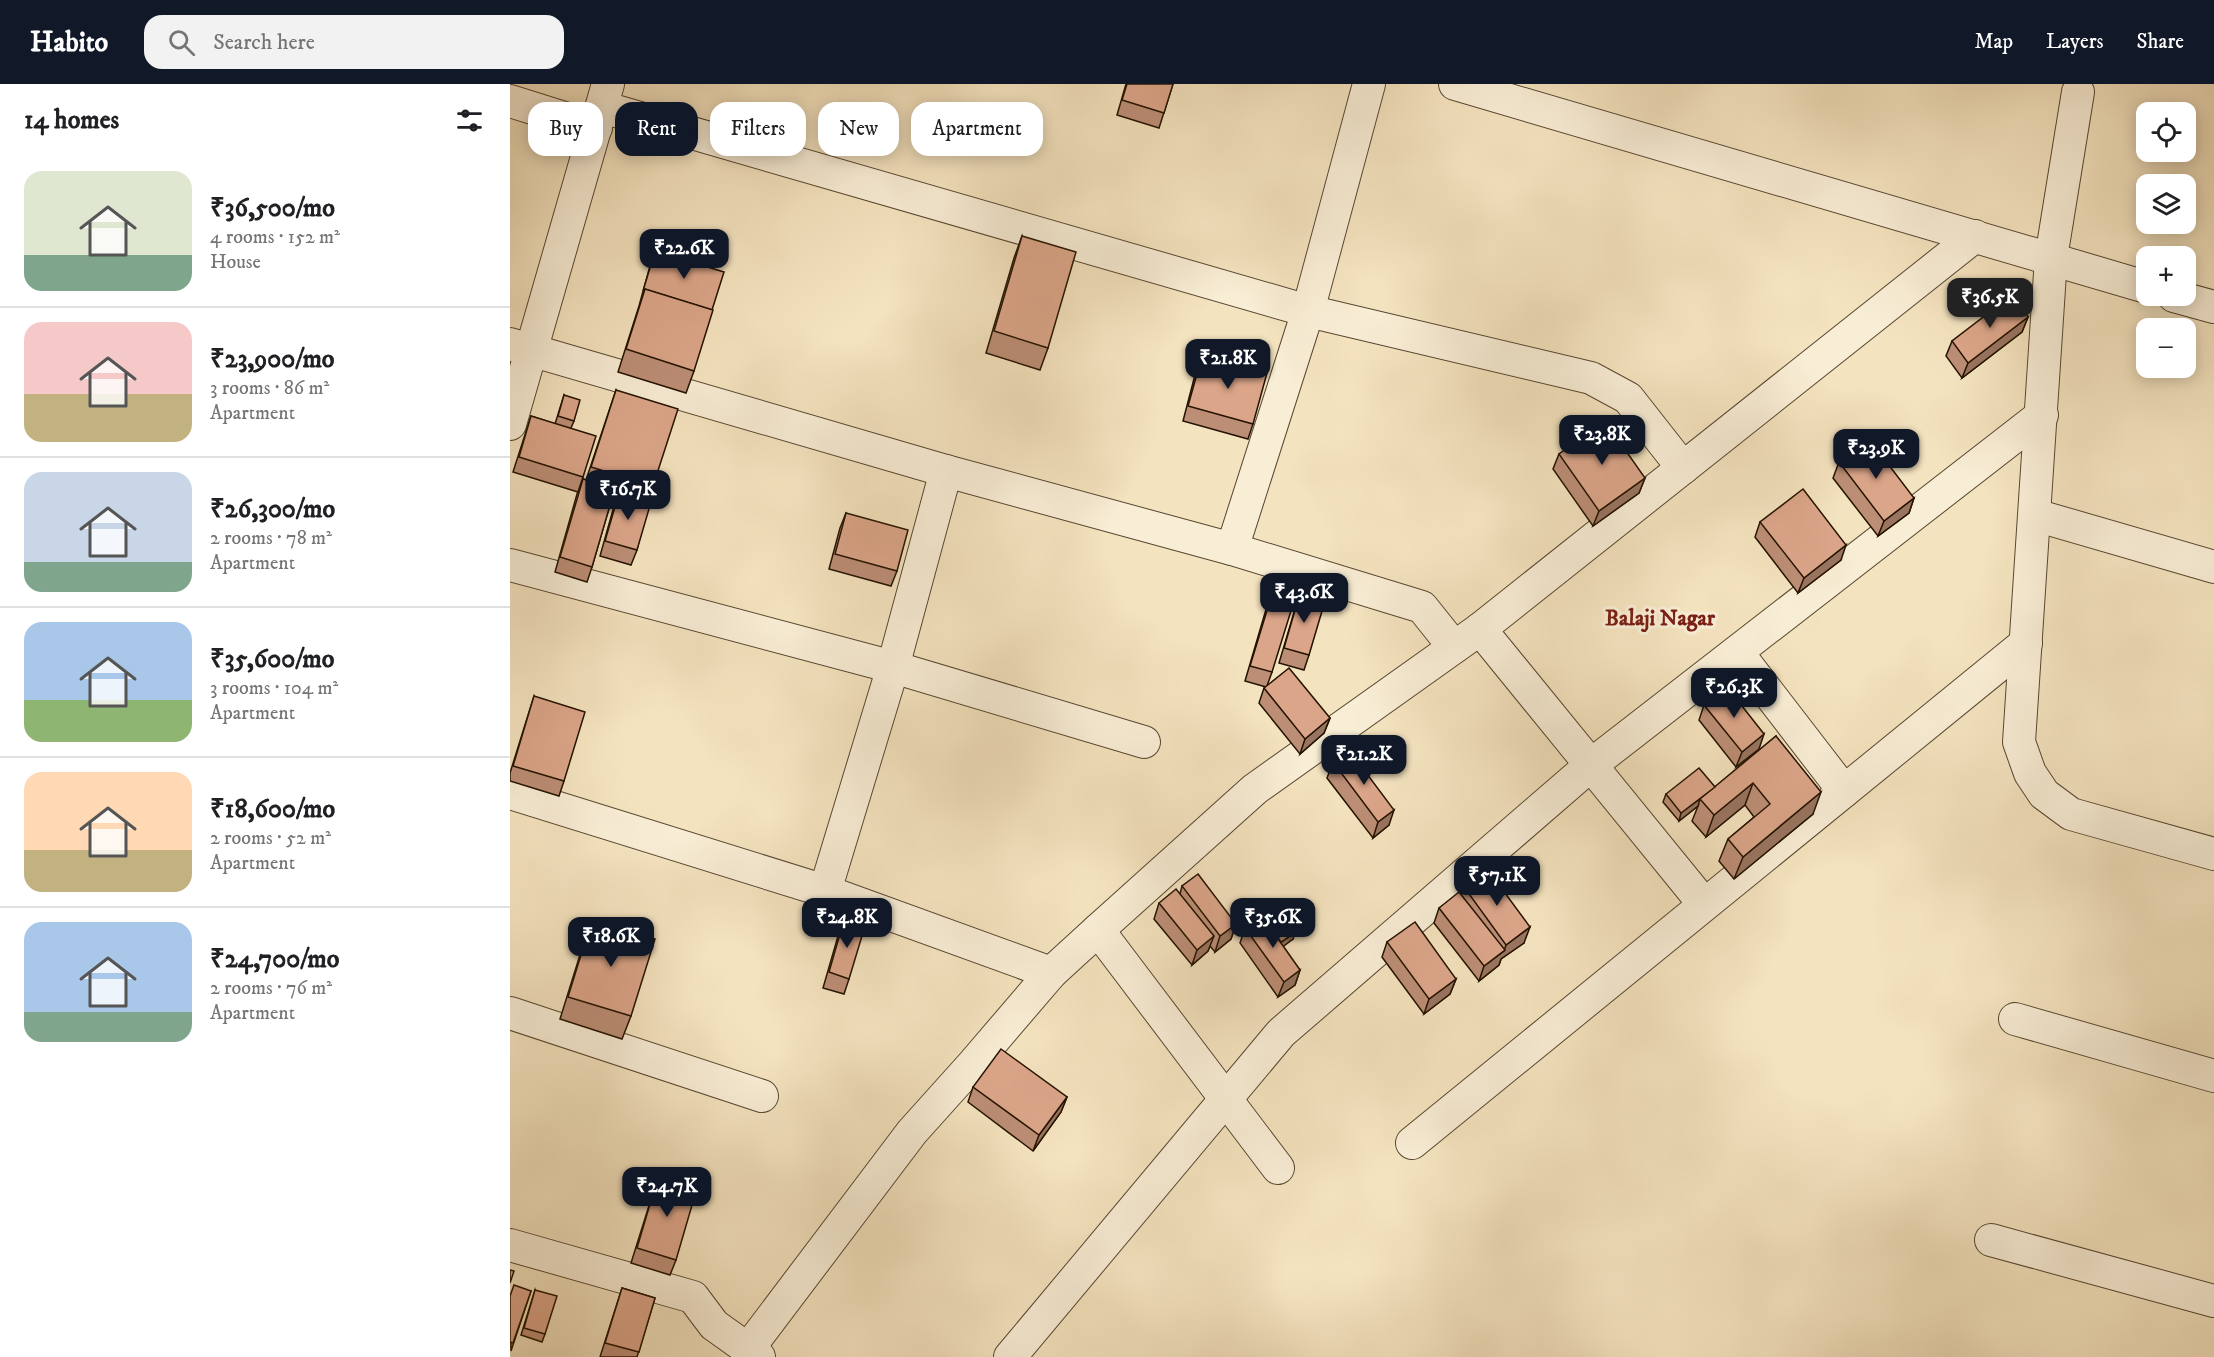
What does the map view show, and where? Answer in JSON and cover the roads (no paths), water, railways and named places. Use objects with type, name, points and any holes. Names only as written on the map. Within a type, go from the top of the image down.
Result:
[{"type":"street","points":[[1232,549],[1308,311],[1369,84]]},
{"type":"street","points":[[1455,84],[2136,284]]},
{"type":"street","points":[[2078,92],[2051,258],[2019,742],[2030,773],[2044,794],[2071,814],[2214,854]]},
{"type":"street","points":[[510,100],[541,102]]},
{"type":"street","points":[[603,106],[1308,311],[1591,378],[1628,398],[1683,468]]},
{"type":"street","points":[[510,424],[521,347],[585,156]]},
{"type":"street","points":[[510,1245],[693,1297],[714,1325],[753,1353],[912,1132],[1051,973],[1098,930],[1255,789],[1480,629],[1975,236]]},
{"type":"street","points":[[2196,303],[2214,308]]},
{"type":"street","points":[[521,347],[946,471],[1232,549],[1422,607],[1454,647]]},
{"type":"street","points":[[1011,1357],[1281,1033],[1591,765],[2042,415]]},
{"type":"street","points":[[825,891],[894,667],[946,471]]},
{"type":"street","points":[[2035,515],[2214,567]]},
{"type":"street","points":[[510,565],[894,667],[1144,742]]},
{"type":"street","points":[[1480,629],[1704,904]]},
{"type":"street","points":[[1412,1143],[2026,643]]},
{"type":"street","points":[[1737,652],[1844,791]]},
{"type":"street","points":[[510,793],[825,891],[1051,973]]},
{"type":"street","points":[[1098,930],[1278,1168]]},
{"type":"street","points":[[510,1013],[762,1096]]},
{"type":"street","points":[[2015,1019],[2214,1076]]},
{"type":"street","points":[[1991,1240],[2214,1301]]},
{"type":"district","name":"Balaji Nagar","points":[[1660,618]]}]
